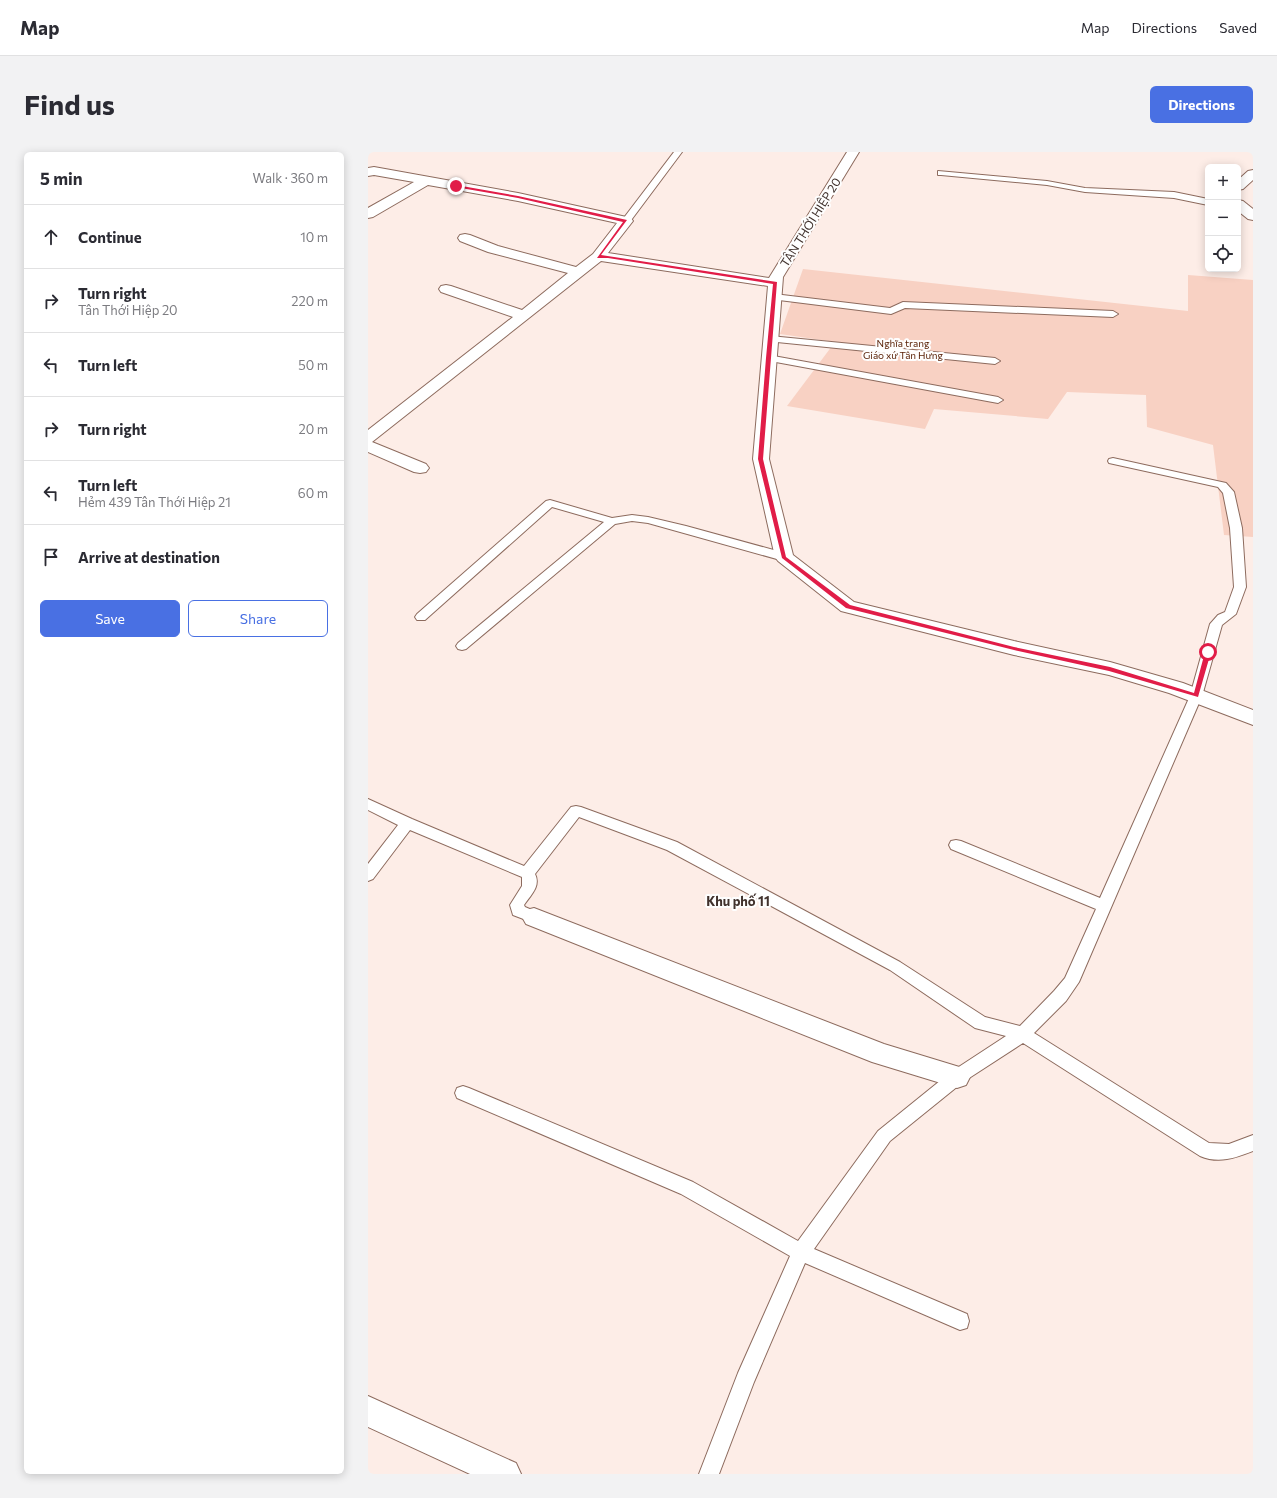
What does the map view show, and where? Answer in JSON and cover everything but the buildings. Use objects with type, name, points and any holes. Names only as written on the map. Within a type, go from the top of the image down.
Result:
[{"type":"street","name":"TÂN THỚI HIỆP 20","points":[[784,557],[761,459],[768,358],[776,277],[853,152]]},
{"type":"street","points":[[368,438],[598,257],[626,221],[518,197],[425,180],[370,173]]},
{"type":"street","points":[[1241,184],[1253,174]]},
{"type":"street","points":[[368,214],[425,180]]},
{"type":"street","points":[[1241,206],[1253,216]]},
{"type":"street","points":[[465,238],[492,249],[579,272]]},
{"type":"street","points":[[598,257],[608,257],[775,290]]},
{"type":"street","points":[[446,289],[523,315]]},
{"type":"street","points":[[368,446],[420,468]]},
{"type":"street","points":[[784,557],[848,607],[1014,648],[1110,669],[1176,688],[1253,718]]},
{"type":"street","points":[[534,917],[881,1054],[957,1076]]},
{"type":"street","points":[[368,1411],[505,1474]]},
{"type":"lane","points":[[626,221],[678,152]]},
{"type":"lane","points":[[940,173],[1047,183],[1085,190],[1174,195],[1205,201]]},
{"type":"lane","points":[[775,290],[891,311],[903,305],[1113,314]]},
{"type":"lane","points":[[770,339],[995,361]]},
{"type":"lane","points":[[768,358],[998,400]]},
{"type":"lane","points":[[709,1474],[745,1380],[801,1252],[884,1136],[957,1076],[1023,1034],[1060,996],[1070,982],[1196,696],[1216,624],[1222,618],[1230,614],[1240,588],[1236,528],[1226,488],[1217,483],[1113,461]]},
{"type":"lane","points":[[421,617],[550,504],[612,520],[632,518],[648,520],[682,528],[784,557]]},
{"type":"lane","points":[[462,646],[612,520]]},
{"type":"lane","points":[[368,804],[407,823],[527,873],[530,877],[530,884],[517,905],[518,911],[534,917]]},
{"type":"lane","points":[[527,873],[576,811],[672,846],[895,966],[981,1023],[1023,1034],[1206,1151],[1229,1152],[1253,1143]]},
{"type":"lane","points":[[368,875],[407,823]]},
{"type":"lane","points":[[956,845],[1104,906]]},
{"type":"lane","points":[[463,1093],[687,1188],[801,1252],[960,1321]]},
{"type":"green space","name":"Nghĩa trang Giáo xứ Tân Hưng","points":[[803,269],[1188,311],[1188,275],[1253,280],[1253,537],[1224,535],[1213,445],[1147,427],[1146,395],[1067,392],[1048,419],[934,409],[925,429],[787,406],[835,342],[780,334]]},
{"type":"district","name":"Khu phố 11","points":[[738,901]]},
{"type":"route","points":[[456,186],[518,197],[626,221],[598,257],[608,257],[776,283],[768,358],[761,459],[784,557],[848,607],[1014,648],[1110,669],[1176,688],[1196,696],[1208,652]]}]
